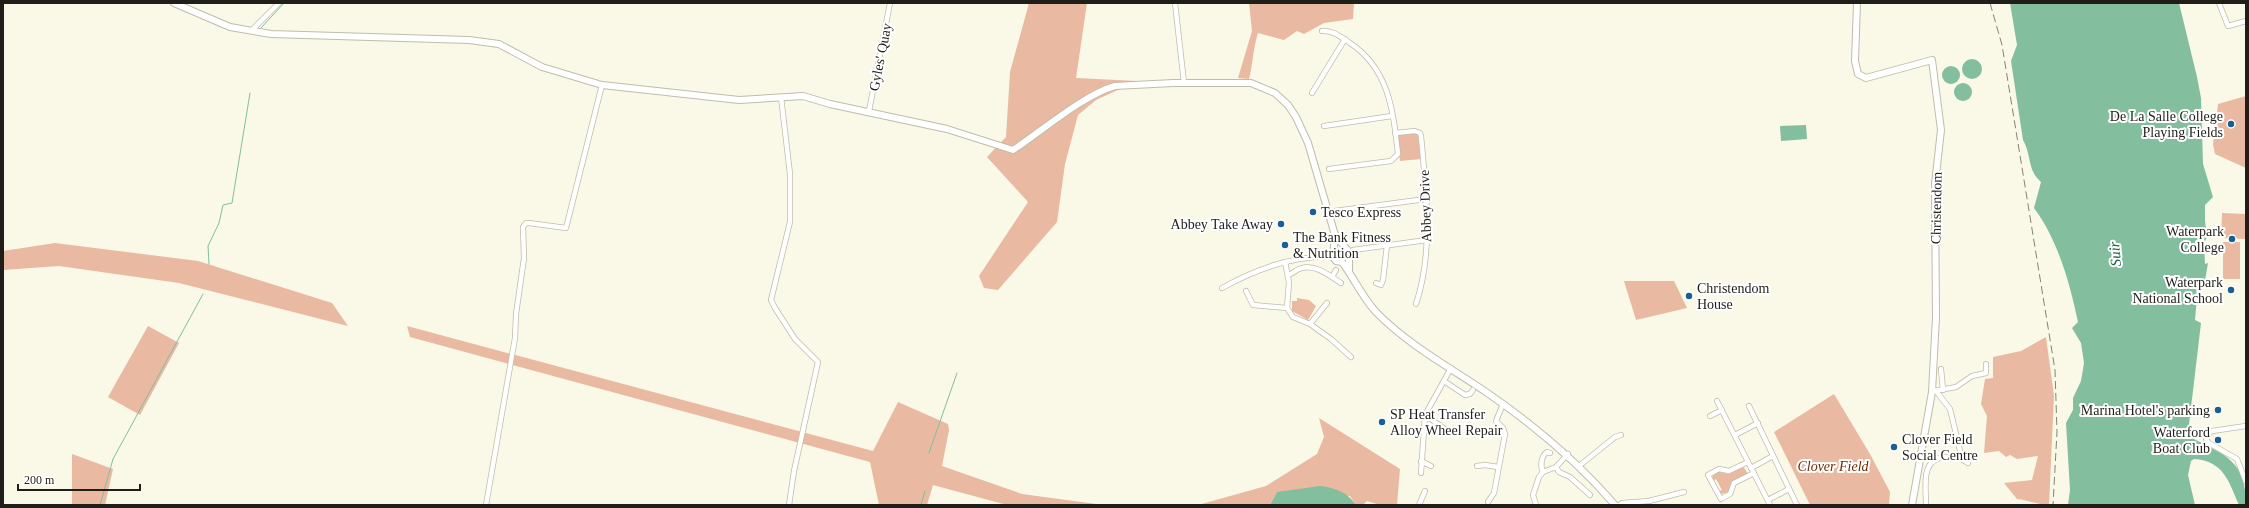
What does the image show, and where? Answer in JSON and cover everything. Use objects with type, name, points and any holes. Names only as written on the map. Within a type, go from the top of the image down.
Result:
[{"type":"street","points":[[174,3],[230,27],[271,34],[469,40],[499,44],[542,67],[602,85],[739,100],[803,96],[830,104],[870,111],[947,129],[1013,150],[1083,102],[1106,89],[1116,86],[1184,83],[1252,83],[1275,93],[1288,105],[1296,117],[1308,143],[1335,235],[1349,252],[1344,261]]},
{"type":"street","points":[[251,31],[279,3]]},
{"type":"street","name":"Gyles' Quay","points":[[870,111],[890,3]]},
{"type":"street","points":[[1175,3],[1184,83]]},
{"type":"street","name":"Christendom","points":[[1857,3],[1855,69],[1862,78],[1932,60],[1941,130],[1935,184],[1936,317],[1934,391],[1912,505]]},
{"type":"street","points":[[2219,3],[2228,26],[2246,21]]},
{"type":"street","points":[[1322,30],[1333,32],[1345,39],[1362,52],[1380,73],[1387,90],[1398,154],[1395,159],[1329,169]]},
{"type":"street","points":[[1312,93],[1345,39]]},
{"type":"street","points":[[486,505],[513,354],[516,314],[524,258],[523,227],[526,223],[529,223],[566,228],[602,85]]},
{"type":"street","points":[[781,97],[790,174],[790,222],[771,300],[795,339],[818,362],[789,505]]},
{"type":"street","points":[[1324,126],[1392,116]]},
{"type":"street","name":"Abbey Drive","points":[[1395,133],[1415,131],[1420,133],[1426,198],[1427,240],[1422,284],[1416,304]]},
{"type":"street","points":[[1327,212],[1426,198]]},
{"type":"street","points":[[1335,235],[1333,252],[1336,261],[1344,261]]},
{"type":"street","points":[[1353,250],[1427,240]]},
{"type":"street","points":[[1222,288],[1250,273],[1284,262],[1322,257],[1333,252],[1342,245]]},
{"type":"street","points":[[1376,283],[1381,285],[1383,280],[1387,245]]},
{"type":"street","points":[[1344,261],[1363,297],[1384,320],[1410,340],[1503,404],[1568,454],[1616,505]]},
{"type":"street","points":[[1284,262],[1289,282],[1287,306],[1293,317],[1310,324],[1351,357]]},
{"type":"street","points":[[1288,275],[1301,268],[1307,268],[1332,277],[1340,283]]},
{"type":"street","points":[[1332,277],[1336,270]]},
{"type":"street","points":[[1246,291],[1253,305],[1287,306]]},
{"type":"street","points":[[1310,324],[1327,303]]},
{"type":"street","points":[[1934,391],[1956,387],[1972,376],[1986,373],[1986,364]]},
{"type":"street","points":[[1421,473],[1425,415],[1451,368]]},
{"type":"street","points":[[1941,369],[1944,390]]},
{"type":"street","points":[[1444,381],[1465,395],[1470,394],[1473,390]]},
{"type":"street","points":[[1934,391],[1950,409],[1962,459]]},
{"type":"street","points":[[1717,401],[1769,503],[1789,489]]},
{"type":"street","points":[[1488,502],[1494,493],[1505,434],[1503,428],[1496,421],[1496,417],[1503,404]]},
{"type":"street","points":[[1749,406],[1797,505]]},
{"type":"street","points":[[1710,416],[1722,410]]},
{"type":"street","points":[[1425,415],[1445,429],[1447,433]]},
{"type":"street","points":[[1735,435],[1758,423]]},
{"type":"street","points":[[2246,426],[2214,430],[2208,434],[2206,439],[2208,442],[2237,459],[2246,482]]},
{"type":"street","points":[[1580,466],[1615,437],[1621,435]]},
{"type":"street","points":[[1543,472],[1541,468],[1542,457],[1547,452],[1550,453]]},
{"type":"street","points":[[1537,505],[1533,499],[1534,490],[1539,477],[1543,472],[1556,467],[1568,454]]},
{"type":"street","points":[[1751,468],[1773,456]]},
{"type":"street","points":[[1926,505],[1928,466],[1939,458],[1962,459],[1968,463]]},
{"type":"street","points":[[1421,461],[1431,466]]},
{"type":"street","points":[[1748,462],[1729,471],[1719,469],[1708,475],[1721,499],[1730,494],[1734,484],[1754,473]]},
{"type":"street","points":[[1477,466],[1485,465],[1498,467]]},
{"type":"street","points":[[1556,467],[1559,472],[1570,477],[1590,495]]},
{"type":"street","points":[[1419,505],[1425,491]]},
{"type":"street","points":[[1619,505],[1622,503],[1649,503],[1684,492]]},
{"type":"green space","points":[[1029,3],[1087,3],[1076,78],[1137,81],[1096,100],[1078,115],[1065,164],[1057,222],[998,290],[984,288],[979,276],[1028,202],[987,157],[1006,137],[1010,72]]},
{"type":"green space","points":[[1249,3],[1354,3],[1353,19],[1324,23],[1304,34],[1297,31],[1284,40],[1258,33],[1249,79],[1238,78],[1252,31]]},
{"type":"green space","name":"De La Salle College Playing Fields","points":[[2246,96],[2246,168],[2215,154],[2213,144],[2218,104]]},
{"type":"green space","points":[[1416,133],[1418,135],[1421,159],[1400,161],[1397,139],[1399,135]]},
{"type":"green space","points":[[2222,213],[2246,214],[2246,239],[2221,238]]},
{"type":"green space","points":[[2223,242],[2240,242],[2240,279],[2223,279]]},
{"type":"green space","points":[[55,243],[198,261],[332,303],[348,326],[179,283],[59,266],[3,270],[3,251]]},
{"type":"green space","points":[[1624,281],[1674,281],[1687,308],[1636,320]]},
{"type":"green space","points":[[1297,298],[1309,300],[1316,306],[1308,320],[1292,311],[1292,301],[1297,301]]},
{"type":"green space","points":[[148,326],[179,343],[140,415],[108,397]]},
{"type":"green space","points":[[407,326],[873,451],[898,402],[948,424],[949,430],[942,466],[1022,494],[1104,505],[1007,505],[933,485],[927,505],[879,505],[870,462],[410,337]]},
{"type":"green space","points":[[2046,337],[2054,396],[2049,505],[2017,499],[2004,483],[2032,480],[2038,456],[2017,459],[2010,455],[2006,457],[1999,451],[1984,453],[1987,416],[1981,404],[1985,379],[1993,378],[1993,357],[2021,351]]},
{"type":"green space","name":"Clover Field","points":[[1834,394],[1870,454],[1890,492],[1889,505],[1810,505],[1774,432]]},
{"type":"green space","points":[[1319,418],[1400,469],[1397,505],[1380,505],[1367,501],[1363,505],[1356,505],[1350,496],[1277,492],[1270,505],[1198,505],[1266,486],[1317,454],[1324,437]]},
{"type":"green space","points":[[72,454],[113,469],[105,505],[72,505]]},
{"type":"green space","points":[[1743,466],[1748,474],[1732,482],[1729,492],[1721,494],[1719,491],[1722,490],[1716,479],[1713,481],[1712,478],[1714,474],[1719,472],[1728,474]]},
{"type":"water","name":"Suir","points":[[2010,3],[2179,3],[2201,98],[2203,164],[2213,197],[2205,205],[2207,237],[2204,243],[2205,264],[2208,263],[2204,286],[2197,297],[2195,320],[2201,323],[2188,433],[2190,437],[2214,449],[2238,468],[2245,490],[2246,505],[2239,505],[2232,488],[2219,468],[2204,461],[2194,459],[2191,461],[2188,475],[2195,505],[2068,505],[2070,490],[2066,423],[2073,410],[2073,398],[2081,381],[2084,363],[2081,343],[2072,328],[2078,322],[2067,278],[2050,234],[2034,208],[2041,182],[2034,173],[2023,140],[2011,61],[2017,45]]},
{"type":"water","points":[[1972,59],[1979,62],[1982,69],[1979,76],[1972,79],[1965,76],[1962,69],[1965,62]]},
{"type":"water","points":[[1951,66],[1957,69],[1960,75],[1957,81],[1951,84],[1945,81],[1942,75],[1945,69]]},
{"type":"water","points":[[1963,83],[1969,86],[1972,92],[1969,98],[1963,101],[1957,98],[1954,92],[1957,86]]},
{"type":"water","points":[[1806,125],[1807,139],[1781,141],[1780,126]]},
{"type":"water","points":[[1320,486],[1341,491],[1356,505],[1270,505],[1277,492]]},
{"type":"waterway","points":[[261,28],[284,3]]},
{"type":"waterway","points":[[209,264],[208,246],[219,223],[223,205],[232,203],[250,93]]},
{"type":"waterway","points":[[100,505],[113,459],[203,294]]},
{"type":"waterway","points":[[929,453],[957,373]]},
{"type":"waterway","points":[[921,505],[925,491]]},
{"type":"railway","points":[[1990,3],[2002,45],[2055,370],[2057,432],[2053,505]]},
{"type":"place","name":"De La Salle College Playing Fields","points":[[2231,124]]},
{"type":"place","name":"Tesco Express","points":[[1313,212]]},
{"type":"place","name":"Abbey Take Away","points":[[1281,224]]},
{"type":"place","name":"Waterpark College","points":[[2232,239]]},
{"type":"place","name":"The Bank Fitness & Nutrition","points":[[1285,245]]},
{"type":"place","name":"Waterpark National School","points":[[2231,290]]},
{"type":"place","name":"Christendom House","points":[[1689,296]]},
{"type":"place","name":"Marina Hotel's parking","points":[[2218,410]]},
{"type":"place","name":"SP Heat Transfer Alloy Wheel Repair","points":[[1382,422]]},
{"type":"place","name":"Waterford Boat Club","points":[[2218,440]]},
{"type":"place","name":"Clover Field Social Centre","points":[[1894,447]]}]
